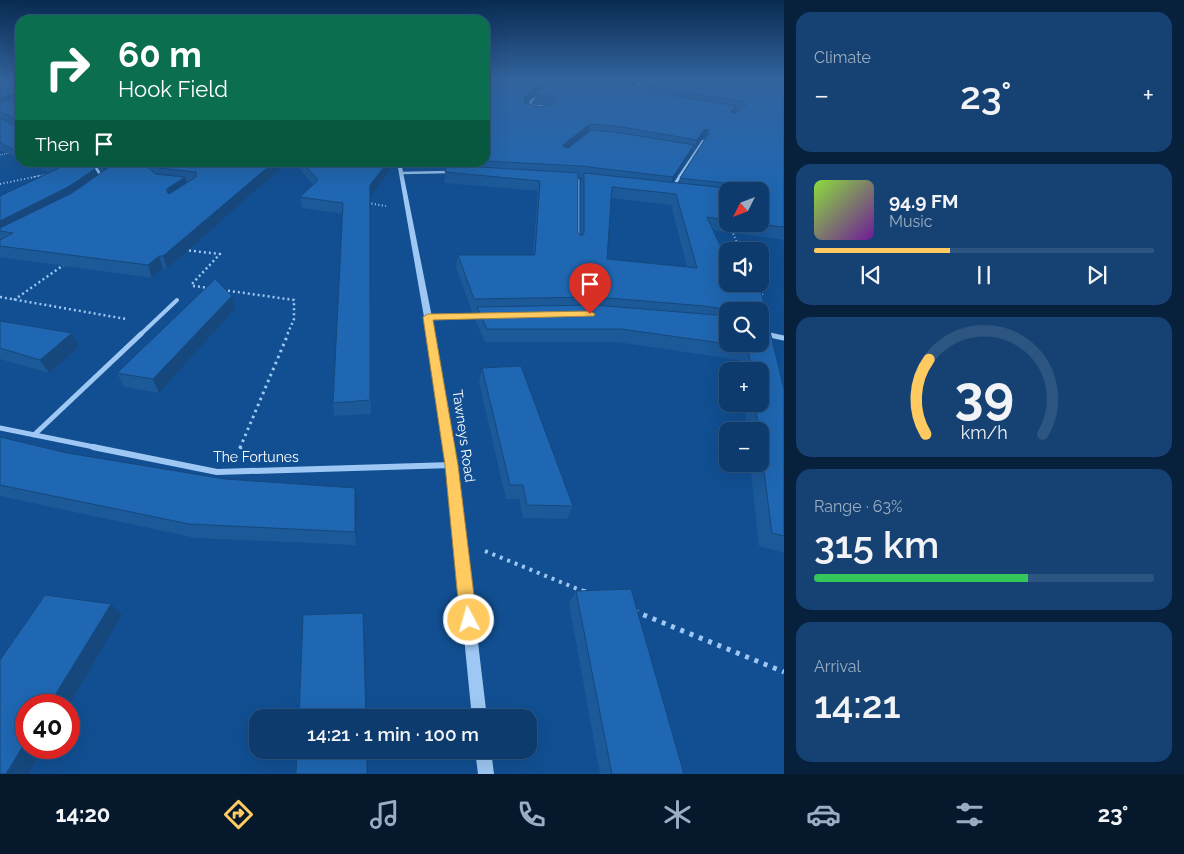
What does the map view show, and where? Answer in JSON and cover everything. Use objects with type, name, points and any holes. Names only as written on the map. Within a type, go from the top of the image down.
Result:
[{"type":"street","points":[[680,191],[671,190],[702,141]]},
{"type":"street","points":[[686,151],[695,153]]},
{"type":"street","points":[[95,167],[104,180]]},
{"type":"street","points":[[400,168],[453,172]]},
{"type":"street","name":"Tawneys Road","points":[[400,168],[428,317],[452,465],[479,709]]},
{"type":"street","points":[[97,185],[110,175]]},
{"type":"street","points":[[569,180],[586,181]]},
{"type":"street","points":[[34,435],[176,300]]},
{"type":"street","points":[[428,317],[485,316]]},
{"type":"street","points":[[769,336],[784,338]]},
{"type":"street","name":"The Fortunes","points":[[0,428],[217,472],[452,465]]},
{"type":"street","points":[[484,759],[486,774]]},
{"type":"lane","points":[[578,180],[578,245]]},
{"type":"path","points":[[0,155],[13,152]]},
{"type":"path","points":[[0,184],[84,167]]},
{"type":"path","points":[[364,203],[407,208]]},
{"type":"path","points":[[176,300],[220,254],[184,250]]},
{"type":"path","points":[[14,300],[70,261]]},
{"type":"path","points":[[190,286],[294,300],[294,319],[231,471]]},
{"type":"path","points":[[0,297],[151,323]]},
{"type":"path","points":[[460,541],[590,593]]},
{"type":"path","points":[[627,608],[784,672]]},
{"type":"building","points":[[490,115],[784,115],[784,227],[769,225],[769,182],[719,182],[680,178],[709,133],[708,129],[704,130],[697,140],[616,126],[590,124],[563,145],[568,148],[591,130],[694,145],[673,177],[581,166],[490,161]]},
{"type":"building","points":[[0,118],[14,125],[15,150],[0,143]]},
{"type":"building","points":[[57,167],[94,167],[95,169],[68,187],[0,221],[0,196],[59,168]]},
{"type":"building","points":[[109,167],[147,167],[156,174],[185,177],[167,189],[169,194],[196,177],[196,172],[158,167],[268,167],[163,256],[159,256],[148,265],[0,246],[0,240],[13,233],[0,231],[0,228],[72,193]]},
{"type":"building","points":[[306,167],[384,167],[370,185],[370,400],[333,403],[343,203],[300,197],[318,180]]},
{"type":"building","points":[[446,167],[480,167],[578,173],[578,233],[582,236],[584,233],[584,173],[719,187],[719,219],[707,217],[719,243],[719,292],[761,292],[764,302],[719,302],[719,308],[596,297],[474,299],[458,255],[535,255],[540,181],[445,172]],"holes":[[[612,187],[676,194],[697,268],[607,259]]]},
{"type":"building","points":[[215,279],[232,296],[153,379],[117,373]]},
{"type":"building","points":[[595,305],[719,315],[719,343],[621,329],[487,329],[477,307]]},
{"type":"building","points":[[0,321],[72,333],[40,360],[0,348]]},
{"type":"building","points":[[769,327],[784,389],[784,536],[772,533],[764,472],[769,472],[769,422],[758,422],[756,412],[769,412],[769,362],[750,362],[749,352],[769,352]]},
{"type":"building","points":[[521,366],[573,506],[527,505],[523,485],[510,485],[482,368]]},
{"type":"building","points":[[0,437],[67,453],[225,479],[355,488],[355,532],[189,524],[0,485]]},
{"type":"building","points":[[631,589],[684,774],[612,774],[576,591]]},
{"type":"building","points":[[45,595],[111,604],[56,694],[15,694],[15,759],[6,774],[0,774],[0,660]]},
{"type":"building","points":[[363,613],[366,709],[299,709],[303,615]]},
{"type":"building","points":[[297,759],[367,759],[367,774],[296,774]]},
{"type":"route","points":[[469,620],[452,465],[428,317],[590,314]]}]
